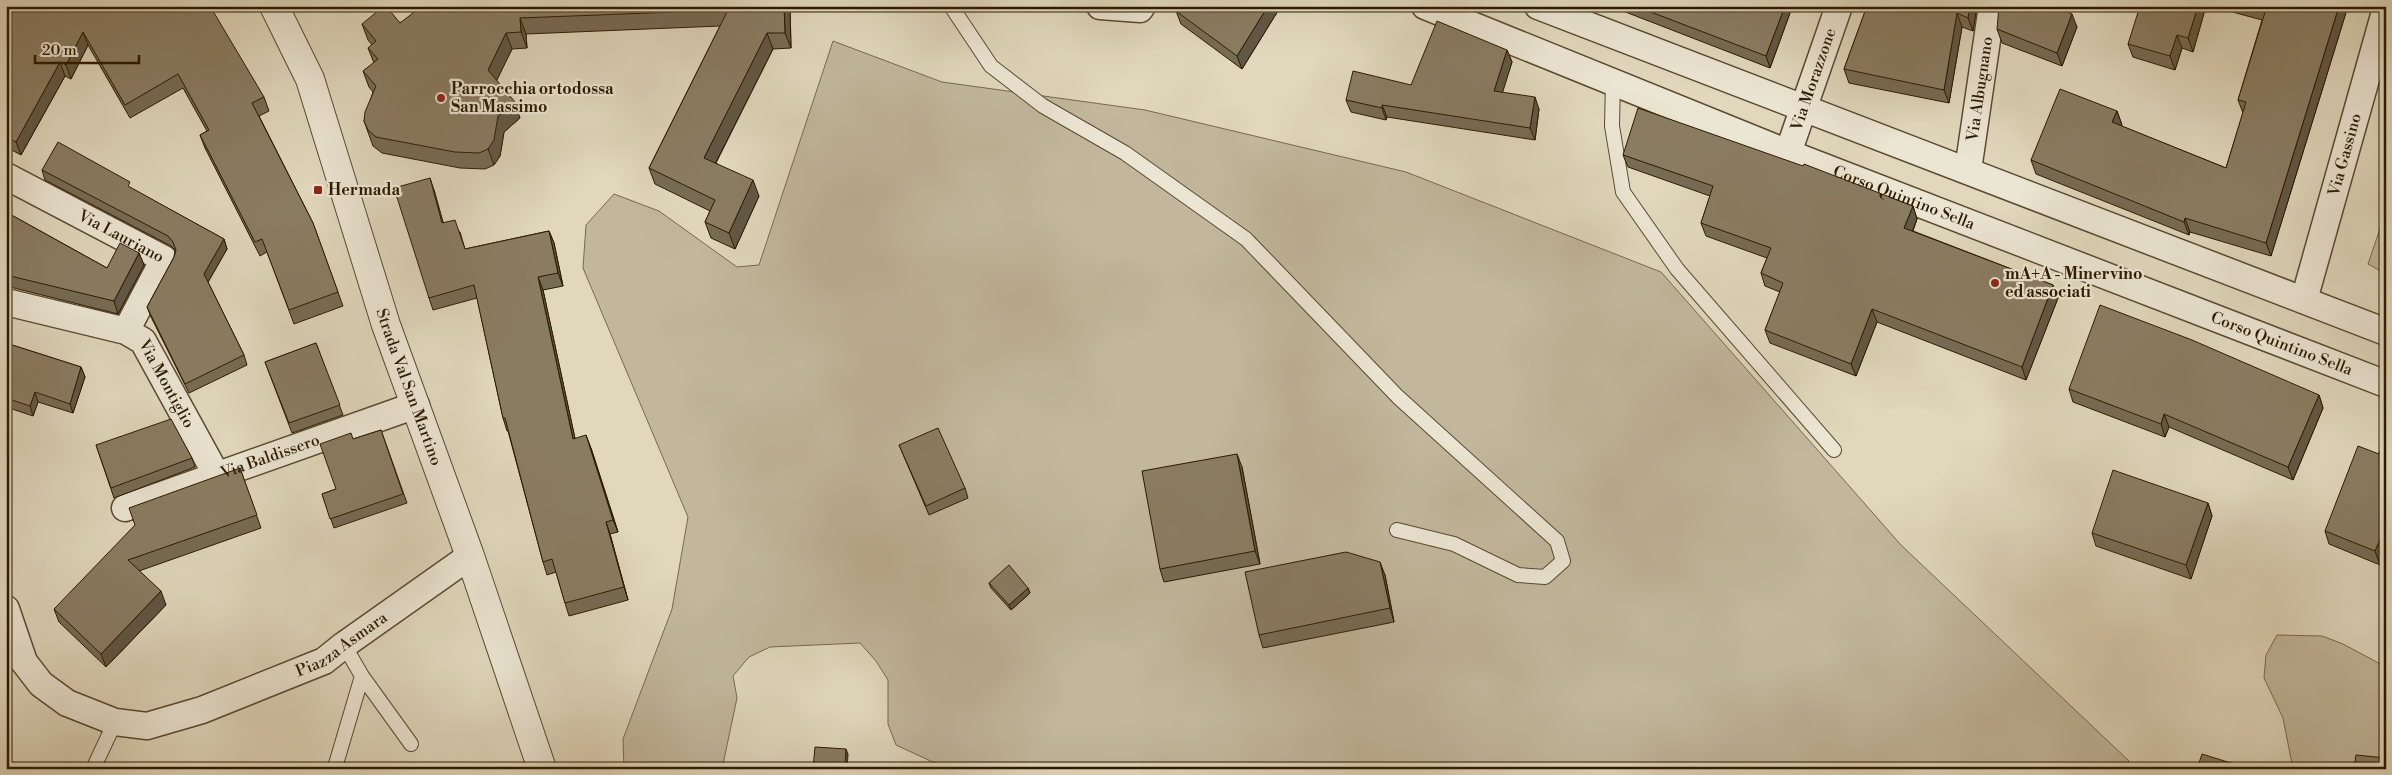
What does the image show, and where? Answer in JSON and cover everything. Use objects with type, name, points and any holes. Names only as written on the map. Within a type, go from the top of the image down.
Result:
[{"type":"street","name":"Strada Val San Martino","points":[[274,6],[310,79],[386,325],[470,556],[542,769]]},
{"type":"street","points":[[1100,6],[1140,9],[1142,6]]},
{"type":"street","name":"Corso Quintino Sella","points":[[1425,6],[1788,153],[2386,384]]},
{"type":"street","points":[[1538,6],[2386,332]]},
{"type":"street","name":"Via Morazzone","points":[[1788,153],[1839,6]]},
{"type":"street","name":"Via Albugnano","points":[[1968,170],[1992,6]]},
{"type":"street","name":"Via Gassino","points":[[2304,300],[2386,8]]},
{"type":"street","name":"Via Lauriano","points":[[6,176],[164,259],[126,331]]},
{"type":"street","name":"Via Montiglio","points":[[6,302],[126,331],[143,341],[216,474]]},
{"type":"street","name":"Via Baldissero","points":[[125,508],[216,474],[416,405]]},
{"type":"street","name":"Piazza Asmara","points":[[6,609],[24,662],[41,684],[67,703],[115,722],[147,726],[202,710],[324,661],[470,556]]},
{"type":"lane","points":[[951,6],[991,66],[1043,106],[1126,153],[1246,239],[1398,397],[1557,541],[1563,561],[1545,577],[1518,575],[1454,544],[1397,530]]},
{"type":"lane","points":[[1613,82],[1612,126],[1623,192],[1677,269],[1834,450]]},
{"type":"lane","points":[[344,645],[362,676],[411,744]]},
{"type":"lane","points":[[336,764],[362,676]]},
{"type":"lane","points":[[93,769],[115,722]]},
{"type":"shaded area","points":[[833,41],[942,82],[1145,110],[1406,172],[1661,272],[1901,545],[2129,761],[2127,769],[948,769],[896,745],[888,724],[888,680],[876,661],[860,643],[770,647],[749,657],[733,676],[737,698],[722,769],[624,769],[623,739],[672,609],[688,517],[583,268],[586,225],[614,194],[659,211],[737,267],[759,265]]},
{"type":"shaded area","points":[[2386,211],[2386,274],[2368,264]]},
{"type":"shaded area","points":[[2277,635],[2322,636],[2343,644],[2386,667],[2386,769],[2293,769],[2283,718],[2264,678],[2266,655]]},
{"type":"building","points":[[6,6],[210,6],[264,97],[252,103],[313,223],[338,292],[289,310],[262,239],[255,242],[200,135],[209,130],[178,74],[125,105],[83,32],[66,65],[60,62],[16,142],[6,136]]},
{"type":"building","points":[[384,6],[400,23],[422,6],[784,6],[785,33],[767,33],[704,158],[753,180],[729,233],[705,222],[715,200],[649,168],[728,10],[520,18],[521,32],[506,33],[488,70],[515,102],[498,116],[494,140],[488,149],[479,153],[455,152],[376,137],[368,130],[364,121],[365,112],[376,86],[363,71],[378,59],[368,48],[376,41],[362,24]]},
{"type":"building","points":[[1179,6],[1268,6],[1237,56],[1176,11]]},
{"type":"building","points":[[1635,6],[1785,6],[1766,56]]},
{"type":"building","points":[[1867,6],[1970,6],[1968,18],[1957,13],[1944,90],[1844,69]]},
{"type":"building","points":[[1999,6],[2054,6],[2072,14],[2057,53],[1997,29]]},
{"type":"building","points":[[2140,6],[2198,6],[2188,38],[2177,35],[2170,56],[2128,44]]},
{"type":"building","points":[[2257,6],[2339,6],[2266,243],[2185,218],[2184,222],[2031,160],[2060,89],[2117,111],[2112,122],[2226,168],[2246,102],[2238,100],[2266,9]]},
{"type":"building","points":[[1437,21],[1507,50],[1494,91],[1535,97],[1530,128],[1382,105],[1382,108],[1346,100],[1353,71],[1411,85]]},
{"type":"building","points":[[1638,108],[1803,166],[1804,164],[1913,206],[1904,228],[2053,285],[2022,367],[1872,309],[1851,364],[1765,330],[1783,283],[1761,273],[1771,248],[1701,223],[1713,186],[1623,155]]},
{"type":"building","points":[[58,142],[130,182],[128,186],[224,239],[204,274],[244,355],[185,384],[147,307],[174,257],[176,250],[173,242],[168,236],[42,170]]},
{"type":"building","points":[[430,178],[442,223],[455,220],[465,249],[549,231],[558,273],[538,277],[573,439],[586,435],[613,520],[606,522],[624,587],[565,603],[552,559],[543,562],[505,418],[503,418],[474,285],[429,298],[394,188]]},
{"type":"building","points":[[6,212],[107,268],[120,243],[139,253],[114,301],[6,275]]},
{"type":"building","points":[[2100,305],[2192,340],[2319,395],[2288,467],[2164,414],[2161,424],[2069,389]]},
{"type":"building","points":[[6,343],[81,367],[70,404],[35,392],[30,406],[6,398]]},
{"type":"building","points":[[316,343],[340,405],[289,423],[265,362]]},
{"type":"building","points":[[171,419],[192,458],[111,488],[96,445]]},
{"type":"building","points":[[938,428],[965,488],[926,506],[899,445]]},
{"type":"building","points":[[381,430],[403,494],[330,519],[322,494],[336,489],[320,444],[351,433],[353,439]]},
{"type":"building","points":[[2386,438],[2386,537],[2382,535],[2375,551],[2325,531],[2358,446],[2379,454]]},
{"type":"building","points":[[1237,454],[1255,551],[1160,569],[1142,471]]},
{"type":"building","points":[[240,468],[257,515],[128,560],[161,591],[101,654],[54,609],[135,525],[129,508]]},
{"type":"building","points":[[2113,470],[2208,503],[2186,565],[2092,533]]},
{"type":"building","points":[[1346,552],[1380,562],[1390,608],[1259,635],[1245,572]]},
{"type":"building","points":[[1009,565],[1028,588],[1009,605],[989,583]]},
{"type":"building","points":[[815,747],[846,749],[845,769],[813,769]]},
{"type":"building","points":[[2202,754],[2250,769],[2197,769]]},
{"type":"building","points":[[2356,755],[2386,758],[2386,769],[2354,769]]},
{"type":"place","name":"Parrocchia ortodossa San Massimo","points":[[441,98]]},
{"type":"place","name":"Hermada","points":[[318,190]]},
{"type":"place","name":"mA+A - Minervino ed associati","points":[[1995,283]]}]
